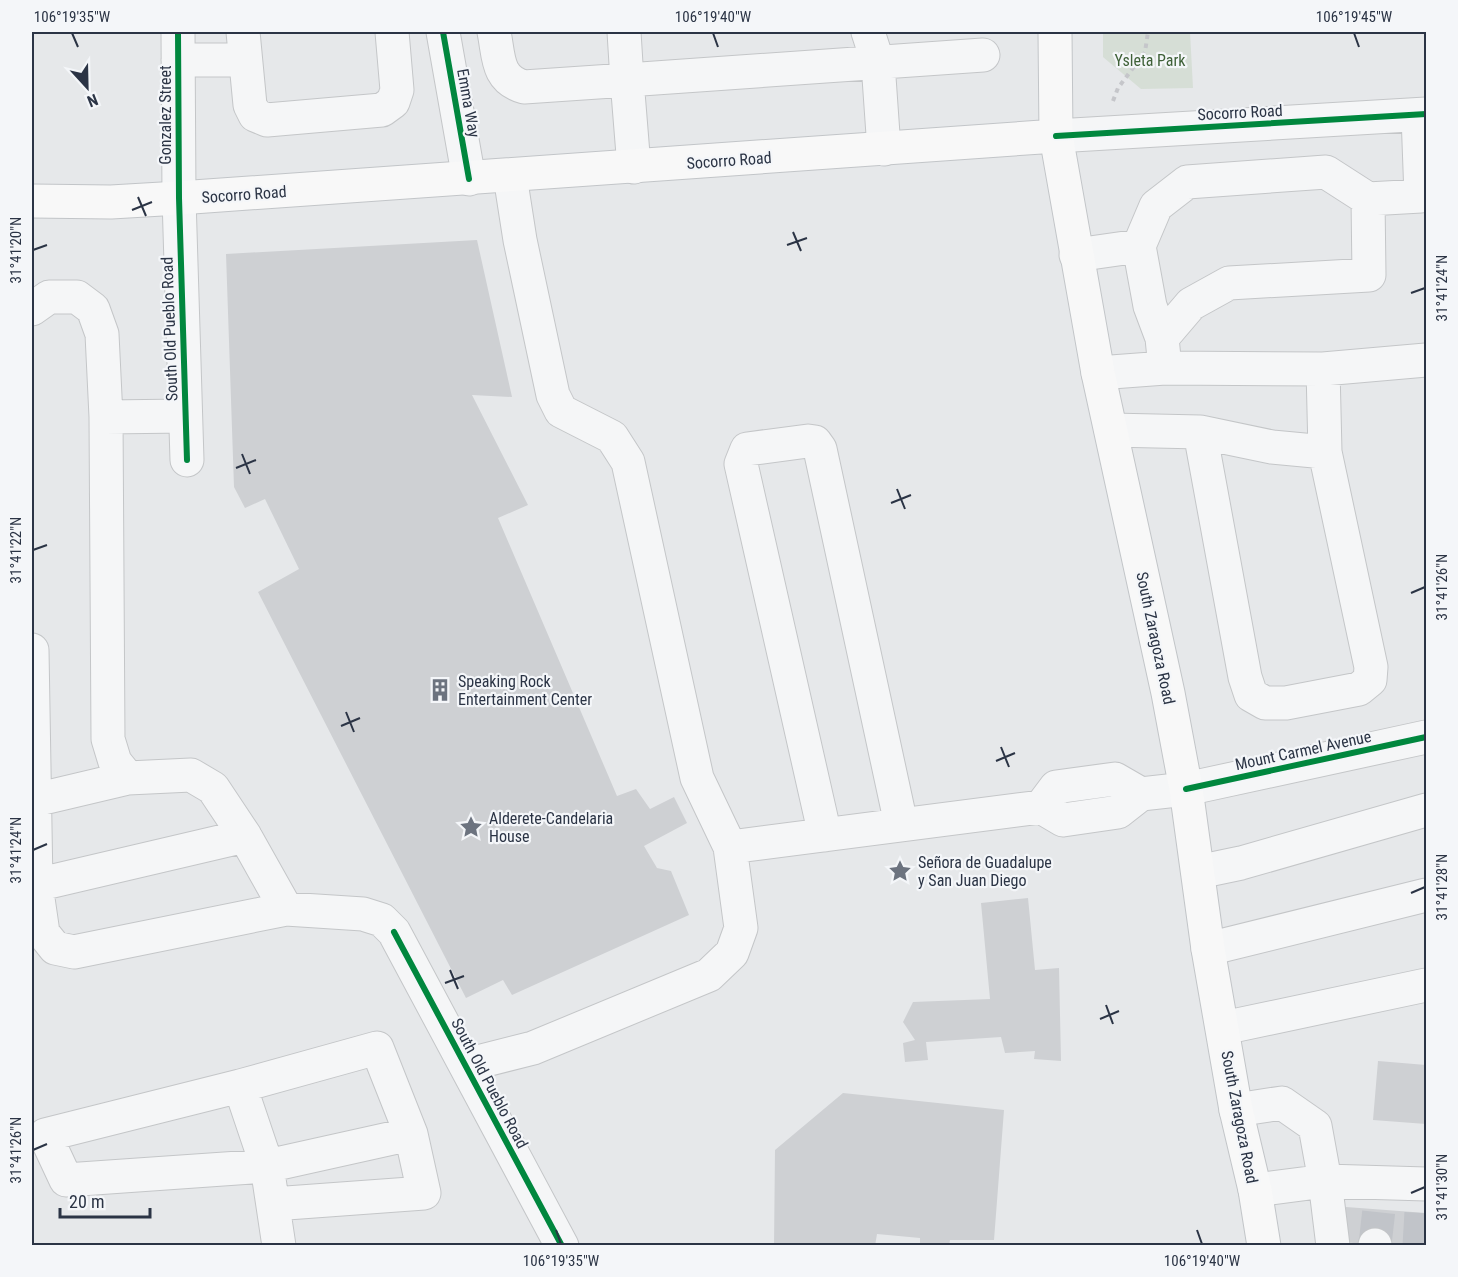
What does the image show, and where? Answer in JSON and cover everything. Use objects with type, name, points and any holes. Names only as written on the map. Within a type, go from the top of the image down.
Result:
[{"type":"main road","name":"South Zaragoza Road","points":[[1055,32],[1056,136],[1076,255],[1098,373],[1168,693],[1186,789],[1208,949],[1236,1110],[1255,1190],[1264,1245]]},
{"type":"main road","name":"Socorro Road","points":[[32,201],[111,202],[179,198],[1056,136]]},
{"type":"street","points":[[178,46],[244,46],[250,105],[255,115],[267,120],[382,110],[393,102],[397,90],[392,32]]},
{"type":"street","name":"Emma Way","points":[[443,32],[469,178]]},
{"type":"street","points":[[494,32],[504,74],[512,84],[524,87],[983,55]]},
{"type":"street","points":[[624,32],[634,167]]},
{"type":"street","points":[[868,32],[878,63],[884,149]]},
{"type":"street","name":"Gonzalez Street","points":[[178,46],[179,198]]},
{"type":"street","points":[[1163,353],[1150,306],[1139,246],[1156,206],[1187,182],[1326,172],[1368,199],[1421,196],[1422,115]]},
{"type":"street","name":"Socorro Road","points":[[1056,136],[1422,115]]},
{"type":"street","points":[[466,1065],[533,1048],[709,975],[732,953],[741,928],[730,847],[697,778],[628,462],[612,437],[561,411],[553,395],[520,240],[510,176]]},
{"type":"street","name":"South Old Pueblo Road","points":[[179,198],[187,460]]},
{"type":"street","points":[[1163,353],[1191,304],[1229,283],[1370,275],[1368,199]]},
{"type":"street","points":[[1076,255],[1139,246]]},
{"type":"street","points":[[32,309],[49,297],[77,297],[93,309],[102,334],[106,417],[108,739],[115,762],[128,778]]},
{"type":"street","points":[[1098,373],[1163,353],[1323,369],[1426,360]]},
{"type":"street","points":[[1200,432],[1245,677],[1251,694],[1264,703],[1286,703],[1359,689],[1370,680],[1371,667],[1325,452],[1323,369]]},
{"type":"street","points":[[106,417],[185,416]]},
{"type":"street","points":[[1111,430],[1200,432],[1272,447],[1325,452]]},
{"type":"street","points":[[730,847],[825,835],[902,824],[820,449],[815,442],[808,441],[747,449],[741,464],[825,835]]},
{"type":"street","points":[[32,650],[34,800],[36,885],[44,933],[55,948],[74,952],[286,909],[213,788],[191,775],[128,778],[34,800]]},
{"type":"street","name":"Mount Carmel Avenue","points":[[902,824],[1041,807],[1056,787],[1115,779],[1141,794],[1186,789],[1426,737]]},
{"type":"street","points":[[1198,872],[1241,863],[1426,810]]},
{"type":"street","points":[[36,885],[244,836]]},
{"type":"street","points":[[1208,949],[1426,895]]},
{"type":"street","name":"South Old Pueblo Road","points":[[286,909],[363,914],[382,920],[394,932],[562,1245]]},
{"type":"street","points":[[1223,1028],[1426,985]]},
{"type":"street","points":[[273,1204],[424,1193],[411,1134],[377,1048],[240,1086],[45,1135],[66,1180],[267,1166],[411,1134]]},
{"type":"street","points":[[240,1086],[267,1166],[279,1245]]},
{"type":"street","points":[[1236,1110],[1282,1103],[1315,1126],[1333,1245]]},
{"type":"street","points":[[1255,1190],[1325,1181],[1380,1195],[1423,1193]]},
{"type":"path","points":[[1099,134],[1118,88],[1145,52],[1148,32]]},
{"type":"green space","name":"Ysleta Park","points":[[1103,32],[1190,32],[1193,88],[1141,89],[1103,57]]},
{"type":"building","name":"Speaking Rock Entertainment Center","points":[[477,240],[512,397],[472,395],[528,505],[498,518],[617,796],[636,789],[650,809],[674,797],[687,823],[644,846],[657,868],[671,871],[689,915],[512,995],[503,980],[466,998],[258,592],[299,569],[265,499],[245,508],[234,487],[226,254]]},
{"type":"building","points":[[1028,898],[1035,970],[1059,968],[1061,1061],[1034,1059],[1035,1051],[1005,1053],[1001,1037],[926,1042],[928,1060],[905,1062],[903,1043],[915,1040],[903,1022],[913,1002],[990,999],[981,903]]},
{"type":"building","points":[[1378,1061],[1426,1065],[1426,1124],[1373,1120]]},
{"type":"building","points":[[843,1093],[1004,1110],[994,1240],[950,1240],[949,1246],[920,1246],[920,1238],[877,1234],[875,1246],[774,1246],[775,1150]]},
{"type":"building","points":[[1346,1207],[1426,1213],[1426,1246],[1385,1246],[1343,1242]]},
{"type":"tunnel","points":[[1375,1245],[1379,1209]]},
{"type":"tunnel","points":[[1419,1246],[1421,1212]]},
{"type":"cycle path","points":[[178,32],[179,198],[187,460]]},
{"type":"cycle path","points":[[443,32],[469,179]]},
{"type":"cycle path","points":[[1056,136],[1426,114]]},
{"type":"cycle path","points":[[1186,789],[1426,737]]},
{"type":"cycle path","points":[[394,932],[562,1246]]},
{"type":"place","name":"Speaking Rock Entertainment Center","points":[[440,690]]},
{"type":"place","name":"Alderete-Candelaria House","points":[[471,827]]},
{"type":"place","name":"Señora de Guadalupe y San Juan Diego","points":[[900,871]]}]
